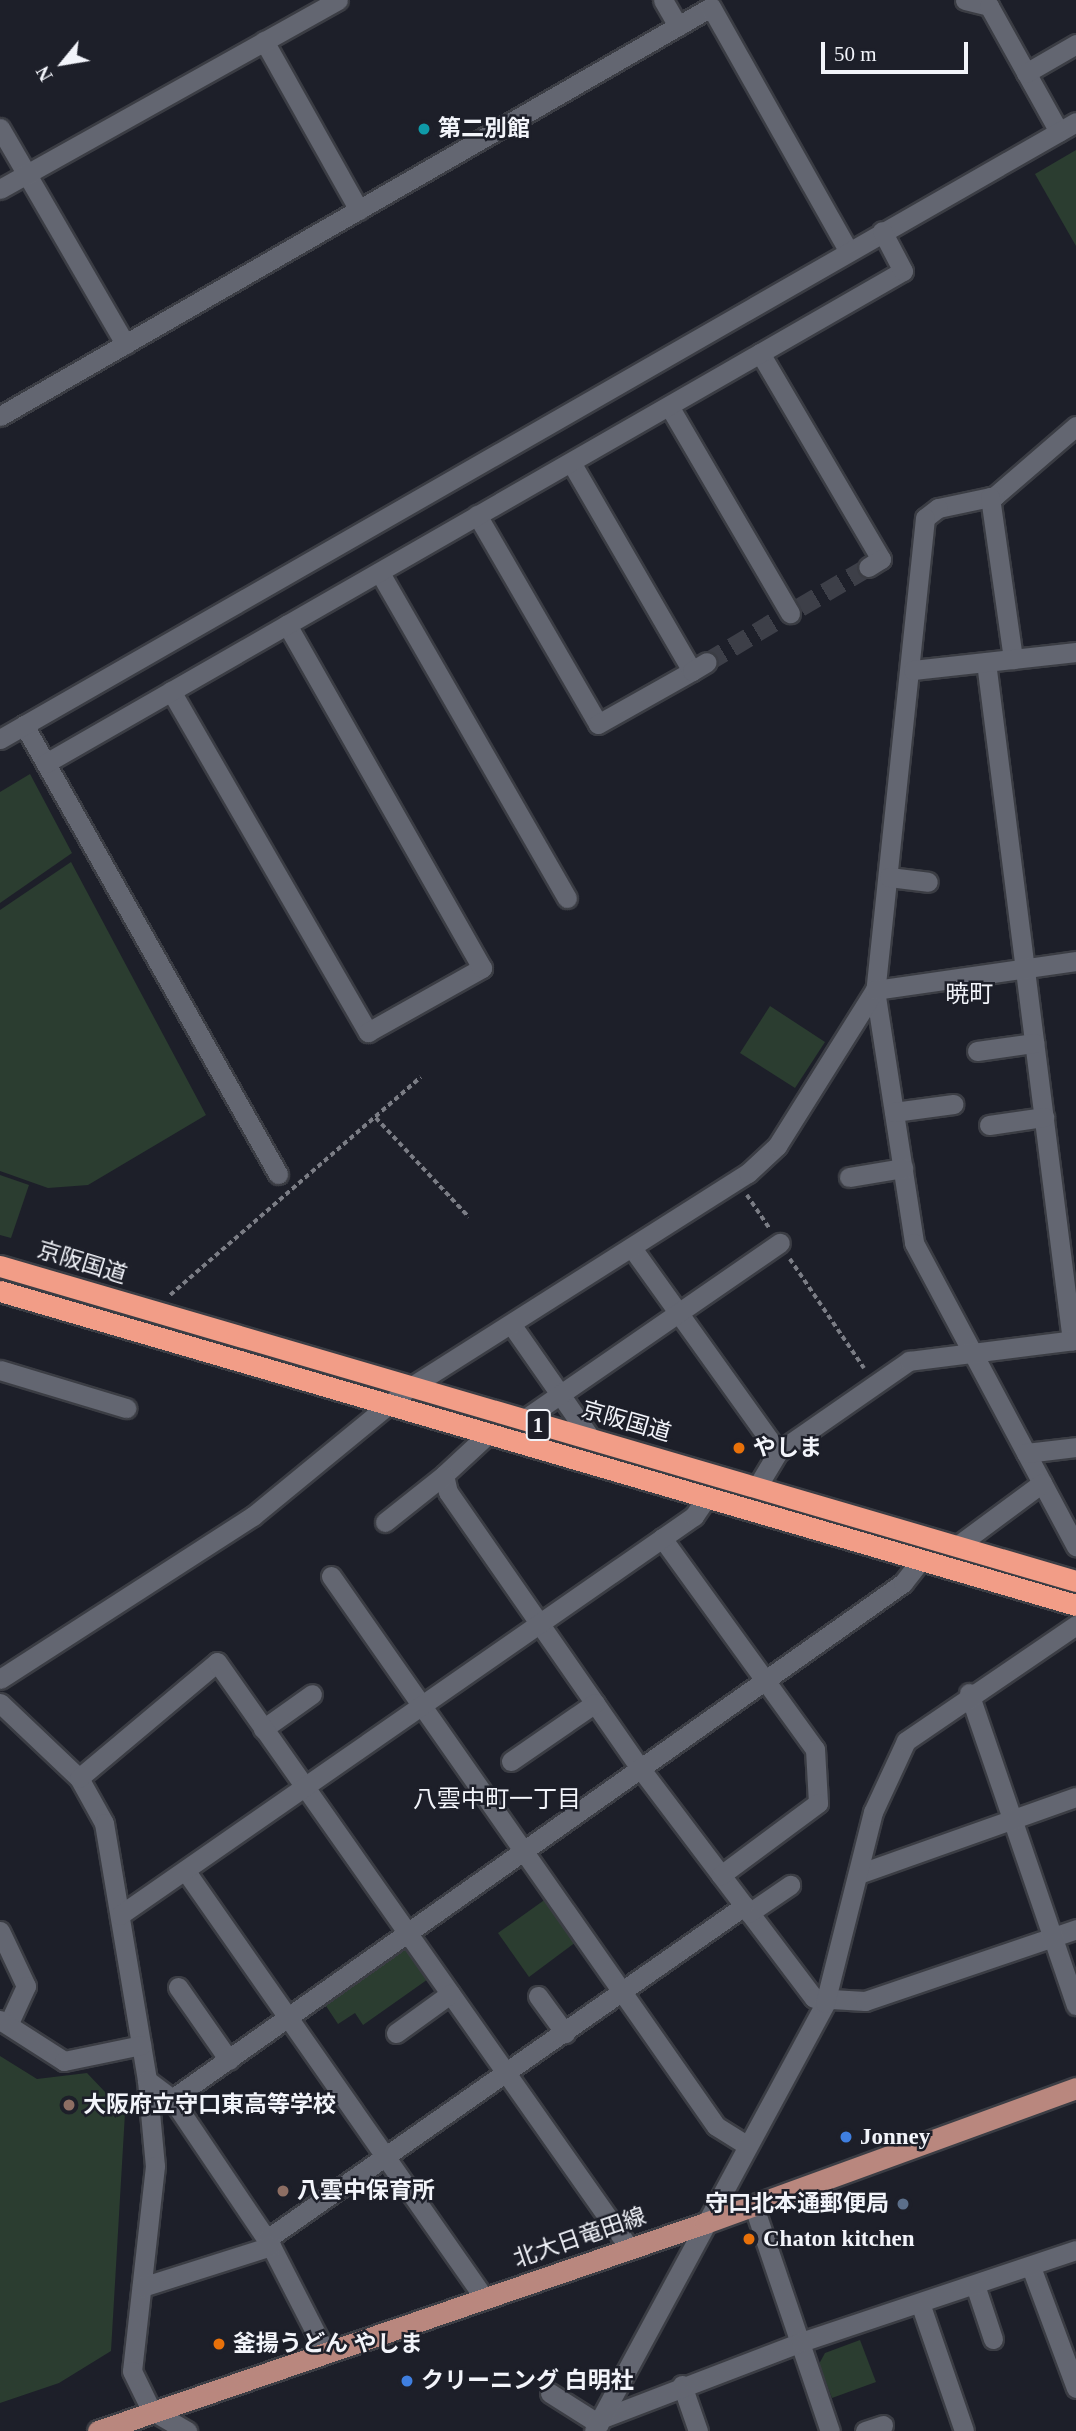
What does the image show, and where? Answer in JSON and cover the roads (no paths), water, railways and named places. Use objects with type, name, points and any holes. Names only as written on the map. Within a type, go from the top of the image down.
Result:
[{"type":"highway","name":"京阪国道","points":[[0,1266],[409,1388],[1076,1581]]},
{"type":"highway","name":"1","points":[[0,1291],[486,1436],[1076,1605]]},
{"type":"main road","name":"北大日竜田線","points":[[98,2431],[152,2410],[705,2223],[1076,2088]]},
{"type":"street","points":[[0,189],[338,0]]},
{"type":"street","points":[[663,0],[678,26]]},
{"type":"street","points":[[0,739],[848,250],[1068,127],[1026,73],[989,6],[965,0]]},
{"type":"street","points":[[0,416],[710,7],[848,250]]},
{"type":"street","points":[[264,41],[359,210]]},
{"type":"street","points":[[1026,73],[1076,44]]},
{"type":"street","points":[[0,128],[125,344]]},
{"type":"street","points":[[46,764],[903,271],[882,231]]},
{"type":"street","points":[[760,353],[881,559],[868,567]]},
{"type":"street","points":[[668,406],[789,613]]},
{"type":"street","points":[[1076,426],[990,497],[938,508],[925,518],[913,670],[875,990],[914,1243],[1076,1547]]},
{"type":"street","points":[[477,515],[598,724],[699,667],[571,461]]},
{"type":"street","points":[[990,497],[1013,659]]},
{"type":"street","points":[[380,573],[567,898]]},
{"type":"street","points":[[171,691],[368,1032],[482,968],[287,625]]},
{"type":"street","points":[[913,670],[1076,652]]},
{"type":"street","points":[[757,1487],[778,1452],[909,1361],[1074,1340],[986,662]]},
{"type":"street","points":[[24,725],[278,1174]]},
{"type":"street","points":[[889,877],[929,882]]},
{"type":"street","points":[[0,1679],[253,1516],[409,1388],[737,1180],[777,1146],[875,990],[1076,961]]},
{"type":"street","points":[[977,1051],[1034,1043]]},
{"type":"street","points":[[894,1112],[953,1104]]},
{"type":"street","points":[[989,1125],[1044,1117]]},
{"type":"street","points":[[849,1177],[903,1168]]},
{"type":"street","points":[[523,1420],[780,1244]]},
{"type":"street","points":[[632,1248],[778,1452]]},
{"type":"street","points":[[511,1324],[592,1440]]},
{"type":"street","points":[[0,1370],[126,1408]]},
{"type":"street","points":[[385,1522],[444,1475],[486,1436]]},
{"type":"street","points":[[1026,1453],[1076,1447]]},
{"type":"street","points":[[444,1475],[448,1492],[539,1625],[640,1768],[805,1989],[825,2003],[865,2001],[1076,1929]]},
{"type":"street","points":[[957,1546],[1042,1483]]},
{"type":"street","points":[[120,1915],[187,1873],[694,1516],[706,1497]]},
{"type":"street","points":[[662,1538],[815,1749],[818,1802],[721,1875]]},
{"type":"street","points":[[172,2099],[287,2021],[407,1933],[903,1583],[920,1561]]},
{"type":"street","points":[[331,1576],[716,2126],[745,2144]]},
{"type":"street","points":[[599,2424],[745,2144],[825,2003],[860,1873],[873,1812],[906,1741],[968,1693],[1076,1625]]},
{"type":"street","points":[[79,1778],[217,1662],[630,2249]]},
{"type":"street","points":[[968,1693],[1076,2005]]},
{"type":"street","points":[[263,1729],[312,1694]]},
{"type":"street","points":[[0,1703],[79,1778],[104,1824],[147,2080],[155,2166],[132,2371],[152,2410],[187,2431]]},
{"type":"street","points":[[511,1761],[595,1703]]},
{"type":"street","points":[[860,1873],[1076,1797]]},
{"type":"street","points":[[187,1873],[287,2021],[485,2298]]},
{"type":"street","points":[[142,2287],[269,2242],[622,1994],[747,1910],[790,1885]]},
{"type":"street","points":[[0,1931],[26,1986],[4,2021],[64,2061],[141,2045]]},
{"type":"street","points":[[178,1987],[229,2060]]},
{"type":"street","points":[[396,2033],[450,1994]]},
{"type":"street","points":[[538,1996],[565,2034]]},
{"type":"street","points":[[147,2080],[172,2099],[269,2242],[325,2351]]},
{"type":"street","points":[[753,2204],[830,2431]]},
{"type":"street","points":[[599,2424],[682,2385],[801,2342],[1076,2250]]},
{"type":"street","points":[[1031,2267],[1076,2388]]},
{"type":"street","points":[[975,2285],[993,2339]]},
{"type":"street","points":[[920,2303],[964,2431]]},
{"type":"street","points":[[682,2385],[698,2431]]},
{"type":"street","points":[[550,2393],[599,2424]]},
{"type":"tunnel","points":[[800,607],[868,567]]},
{"type":"tunnel","points":[[707,662],[777,620]]},
{"type":"place","name":"第二別館","points":[[424,129]]},
{"type":"place","name":"やしま","points":[[739,1448]]},
{"type":"place","name":"大阪府立守口東高等学校","points":[[69,2105]]},
{"type":"place","name":"Jonney","points":[[846,2137]]},
{"type":"place","name":"八雲中保育所","points":[[283,2191]]},
{"type":"place","name":"守口北本通郵便局","points":[[903,2204]]},
{"type":"place","name":"Chaton kitchen","points":[[749,2239]]},
{"type":"place","name":"釜揚うどん やしま","points":[[219,2344]]},
{"type":"place","name":"クリーニング 白明社","points":[[407,2381]]},
{"type":"district","name":"暁町","points":[[969,995]]},
{"type":"district","name":"八雲中町一丁目","points":[[497,1800]]}]
